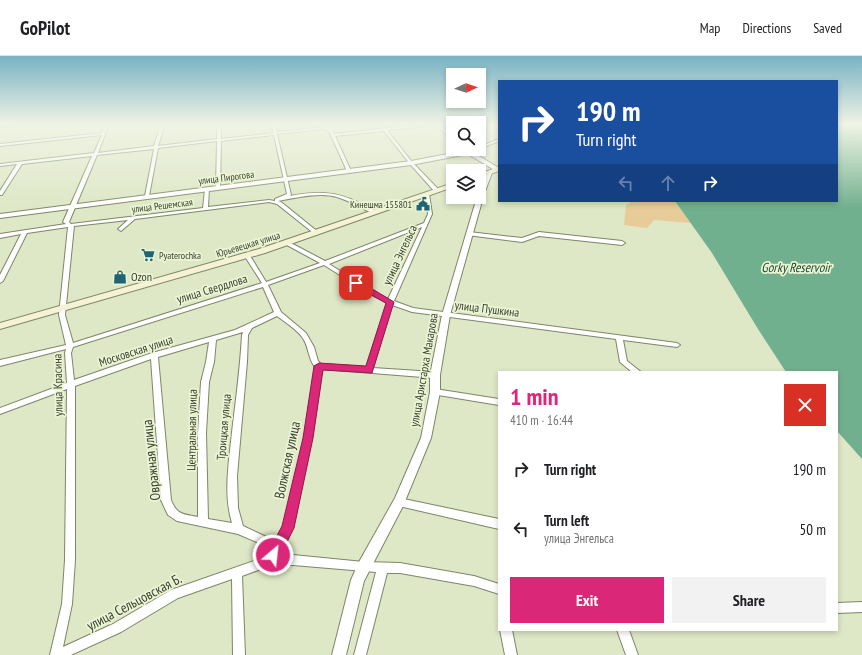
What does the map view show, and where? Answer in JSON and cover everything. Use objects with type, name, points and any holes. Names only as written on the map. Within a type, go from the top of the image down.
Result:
[{"type":"main road","name":"Юрьевецкая улица","points":[[0,326],[287,243],[446,187]]},
{"type":"street","points":[[0,165],[106,152]]},
{"type":"street","points":[[147,196],[155,152]]},
{"type":"street","points":[[218,188],[220,152]]},
{"type":"street","points":[[277,200],[289,195],[279,152]]},
{"type":"street","points":[[341,152],[349,170]]},
{"type":"street","points":[[403,152],[437,191]]},
{"type":"street","name":"улица Красина","points":[[57,655],[68,604],[70,560],[71,384],[68,353],[70,346],[62,315],[64,308],[71,226],[66,222],[95,153]]},
{"type":"street","name":"улица Пирогова","points":[[0,216],[411,162],[446,155]]},
{"type":"street","points":[[473,156],[491,172]]},
{"type":"street","points":[[0,194],[21,162]]},
{"type":"street","name":"улица Аристарха Макарова","points":[[339,655],[352,600],[364,567],[399,502],[426,438],[435,392],[435,375],[446,315],[481,194],[491,172]]},
{"type":"street","points":[[205,209],[207,189]]},
{"type":"street","name":"улица Решемская","points":[[0,236],[270,201],[312,194],[328,194],[339,197],[374,212]]},
{"type":"street","name":"улица Энгельса","points":[[369,370],[390,302],[430,214],[427,194]]},
{"type":"street","points":[[270,201],[280,203],[316,233]]},
{"type":"street","points":[[121,229],[133,218]]},
{"type":"street","name":"улица Свердлова","points":[[0,363],[70,346],[265,284],[340,258],[426,224]]},
{"type":"street","points":[[0,281],[25,232]]},
{"type":"street","points":[[469,234],[522,240],[539,234],[622,243]]},
{"type":"street","name":"улица Пушкина","points":[[287,243],[324,263],[367,290],[390,302],[412,310],[677,345]]},
{"type":"street","points":[[247,255],[265,284],[278,313],[304,335],[311,347],[315,362],[319,366],[435,375]]},
{"type":"street","name":"Московская улица","points":[[0,411],[154,355],[213,340],[249,328],[263,318],[278,313]]},
{"type":"street","name":"Троицкая улица","points":[[239,529],[236,520],[233,497],[233,466],[245,334],[249,328]]},
{"type":"street","points":[[619,337],[624,362],[636,371]]},
{"type":"street","name":"Центральная улица","points":[[203,521],[202,433],[205,382],[213,340]]},
{"type":"street","name":"Овражная улица","points":[[154,355],[166,500],[171,512],[180,518],[203,521],[239,529],[270,543],[273,558]]},
{"type":"street","name":"Волжская улица","points":[[273,558],[288,528],[308,438],[319,366]]},
{"type":"street","points":[[435,392],[498,402]]},
{"type":"street","points":[[399,502],[498,524]]},
{"type":"street","name":"улица Сельцовская Б.","points":[[57,655],[117,628],[175,594],[237,573],[273,558],[364,567],[400,568],[474,581],[498,590]]},
{"type":"street","points":[[360,655],[383,567]]},
{"type":"street","points":[[237,573],[239,655]]},
{"type":"street","points":[[838,608],[862,607]]},
{"type":"street","points":[[506,631],[511,655]]},
{"type":"street","points":[[624,631],[632,655]]},
{"type":"shaded area","points":[[631,202],[676,202],[691,223],[654,220],[647,228],[624,225],[626,205]]},
{"type":"water","name":"Gorky Reservoir","points":[[838,152],[862,152],[862,459],[838,432],[838,371],[785,371],[712,253],[676,202],[838,202]]},
{"type":"place","name":"Кинешма 155801","points":[[423,204]]},
{"type":"place","name":"Pyaterochka","points":[[148,255]]},
{"type":"place","name":"Ozon","points":[[120,277]]},
{"type":"route","points":[[273,555],[288,528],[308,438],[319,366],[369,370],[390,302],[356,283]]}]
